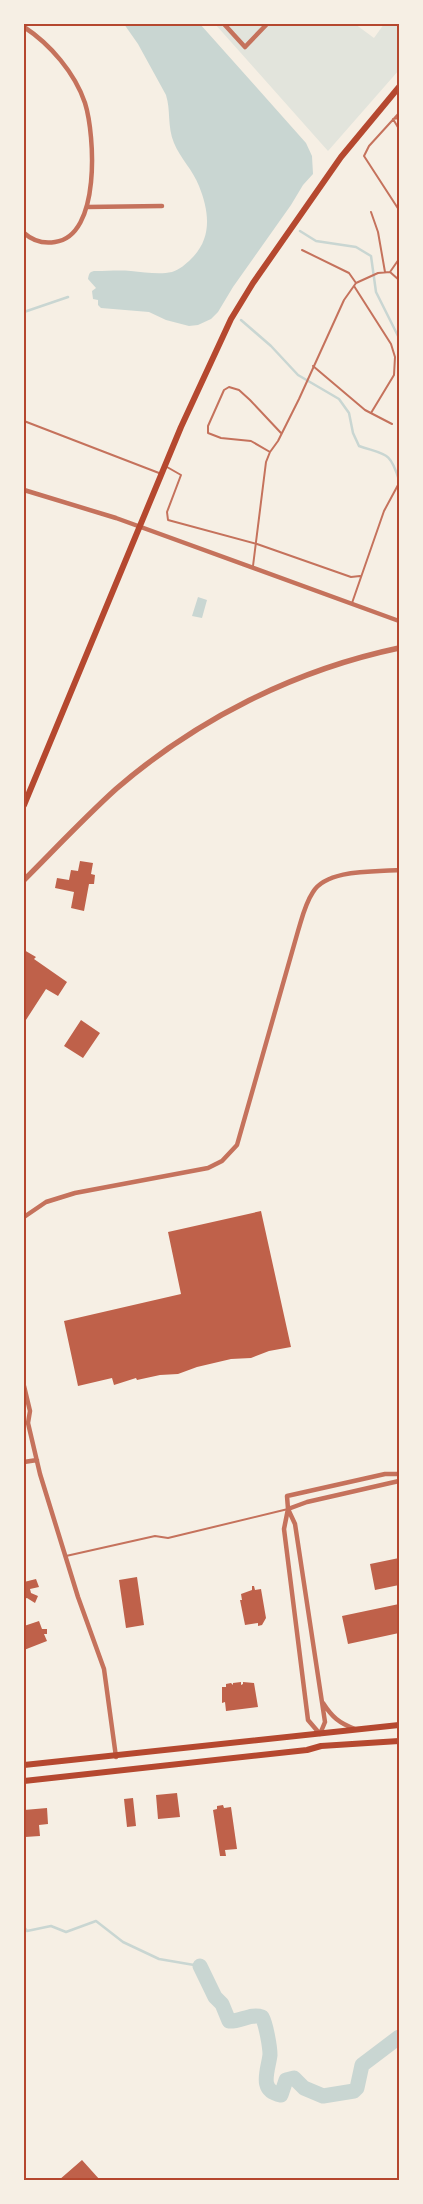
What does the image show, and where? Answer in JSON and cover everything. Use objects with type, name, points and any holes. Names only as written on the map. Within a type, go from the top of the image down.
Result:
[{"type":"main road","points":[[24,805],[165,466],[218,346],[242,302],[341,157],[399,88]]},
{"type":"main road","points":[[24,1765],[116,1757],[399,1725]]},
{"type":"main road","points":[[320,1734],[321,1746]]},
{"type":"main road","points":[[24,1781],[307,1750],[321,1746],[399,1741]]},
{"type":"main road","points":[[116,1757],[118,1770]]},
{"type":"street","points":[[224,24],[245,47],[267,24]]},
{"type":"street","points":[[24,27],[68,68],[85,102],[92,144],[91,190],[87,206],[76,230],[66,241],[53,243],[31,239],[24,233]]},
{"type":"street","points":[[87,206],[162,206]]},
{"type":"street","points":[[24,490],[140,527],[399,620]]},
{"type":"street","points":[[24,880],[116,790],[151,761],[204,725],[264,693],[326,667],[399,648]]},
{"type":"street","points":[[24,1217],[46,1202],[76,1193],[208,1168],[227,1157],[236,1145],[298,931],[307,902],[314,890],[332,876],[399,870]]},
{"type":"street","points":[[24,1386],[30,1411],[28,1423]]},
{"type":"street","points":[[24,1417],[28,1423],[37,1460],[66,1556],[104,1669],[116,1757]]},
{"type":"street","points":[[24,1462],[37,1460]]},
{"type":"street","points":[[288,1509],[295,1524],[325,1722],[320,1734],[308,1720],[284,1529],[288,1509],[287,1496],[385,1474],[399,1474]]},
{"type":"street","points":[[288,1509],[307,1502],[399,1481]]},
{"type":"street","points":[[322,1702],[332,1717],[341,1724],[357,1729]]},
{"type":"lane","points":[[399,113],[364,153],[365,158],[399,210]]},
{"type":"lane","points":[[394,119],[399,118]]},
{"type":"lane","points":[[394,119],[399,129]]},
{"type":"lane","points":[[371,212],[378,232],[385,272]]},
{"type":"lane","points":[[302,250],[349,273],[356,282]]},
{"type":"lane","points":[[390,272],[399,260]]},
{"type":"lane","points":[[253,568],[266,462],[305,385],[344,300],[356,282],[371,275],[390,272],[399,280]]},
{"type":"lane","points":[[354,286],[391,344],[396,357],[394,375],[371,413]]},
{"type":"lane","points":[[313,366],[371,413],[392,424]]},
{"type":"lane","points":[[270,452],[251,441],[221,438],[208,433],[208,426],[226,387],[239,390],[281,433]]},
{"type":"lane","points":[[24,421],[162,474]]},
{"type":"lane","points":[[165,466],[182,475],[167,512],[168,520],[257,544],[343,575],[351,577],[360,576]]},
{"type":"lane","points":[[352,604],[360,576],[384,511],[398,485]]},
{"type":"lane","points":[[66,1556],[155,1536],[168,1538],[288,1509]]},
{"type":"shaded area","points":[[124,24],[200,24],[306,143],[312,156],[313,174],[303,185],[218,312],[211,319],[198,325],[189,326],[166,320],[149,312],[101,308],[98,305],[98,300],[93,299],[92,291],[96,288],[88,279],[90,273],[94,271],[167,273],[175,271],[187,263],[198,251],[206,233],[207,215],[205,205],[196,180],[174,143],[170,131],[166,95],[138,44]]},
{"type":"shaded area","points":[[215,24],[355,24],[374,38],[384,24],[399,24],[399,70],[328,151]]},
{"type":"shaded area","points":[[198,597],[207,600],[202,618],[192,616]]},
{"type":"building","points":[[80,861],[93,863],[91,874],[95,875],[94,884],[89,884],[84,911],[71,908],[74,892],[55,888],[57,878],[69,880],[71,870],[78,871]]},
{"type":"building","points":[[24,950],[36,957],[34,959],[67,982],[58,996],[46,989],[24,1023]]},
{"type":"building","points":[[81,1020],[100,1033],[83,1058],[64,1046]]},
{"type":"building","points":[[261,1211],[291,1347],[269,1351],[251,1358],[231,1359],[197,1367],[178,1374],[160,1375],[137,1380],[136,1378],[114,1385],[112,1378],[78,1386],[64,1321],[181,1294],[168,1232]]},
{"type":"building","points":[[399,1558],[399,1585],[375,1590],[370,1564]]},
{"type":"building","points":[[137,1577],[144,1625],[126,1628],[119,1580]]},
{"type":"building","points":[[36,1579],[39,1587],[30,1589],[31,1593],[38,1596],[35,1603],[27,1598],[24,1599],[24,1582]]},
{"type":"building","points":[[252,1586],[254,1586],[255,1590],[261,1589],[266,1618],[262,1625],[258,1626],[258,1623],[245,1625],[240,1600],[242,1600],[241,1594],[252,1590]]},
{"type":"building","points":[[399,1604],[399,1633],[348,1644],[342,1616]]},
{"type":"building","points":[[39,1621],[42,1629],[47,1629],[47,1634],[44,1634],[47,1641],[24,1650],[24,1626]]},
{"type":"building","points":[[241,1682],[241,1685],[243,1682],[254,1683],[258,1707],[226,1711],[225,1702],[222,1703],[222,1687],[226,1687],[226,1684],[231,1683],[233,1685],[233,1683]]},
{"type":"building","points":[[177,1793],[180,1817],[158,1819],[156,1795]]},
{"type":"building","points":[[133,1798],[136,1826],[127,1827],[124,1799]]},
{"type":"building","points":[[223,1805],[224,1808],[231,1807],[237,1849],[225,1850],[226,1856],[220,1856],[213,1810],[217,1809],[217,1806]]},
{"type":"building","points":[[47,1808],[48,1824],[39,1825],[40,1836],[25,1837],[24,1810]]},
{"type":"building","points":[[82,2160],[100,2180],[59,2180]]},
{"type":"waterway","points":[[300,231],[316,241],[356,247],[371,256],[376,292],[399,338]]},
{"type":"waterway","points":[[24,312],[68,297]]},
{"type":"waterway","points":[[241,320],[271,346],[298,375],[339,399],[349,413],[353,433],[359,446],[381,453],[390,459],[399,480]]},
{"type":"waterway","points":[[24,1927],[27,1931],[51,1926],[66,1932],[96,1921],[123,1942],[159,1959],[200,1966]]},
{"type":"waterway","points":[[200,1966],[215,1997],[222,2004],[229,2021],[254,2016],[262,2017],[270,2051],[266,2080],[269,2089],[274,2093],[281,2095],[286,2080],[294,2078],[304,2088],[323,2096],[354,2091],[357,2088],[362,2065],[399,2037]]}]
